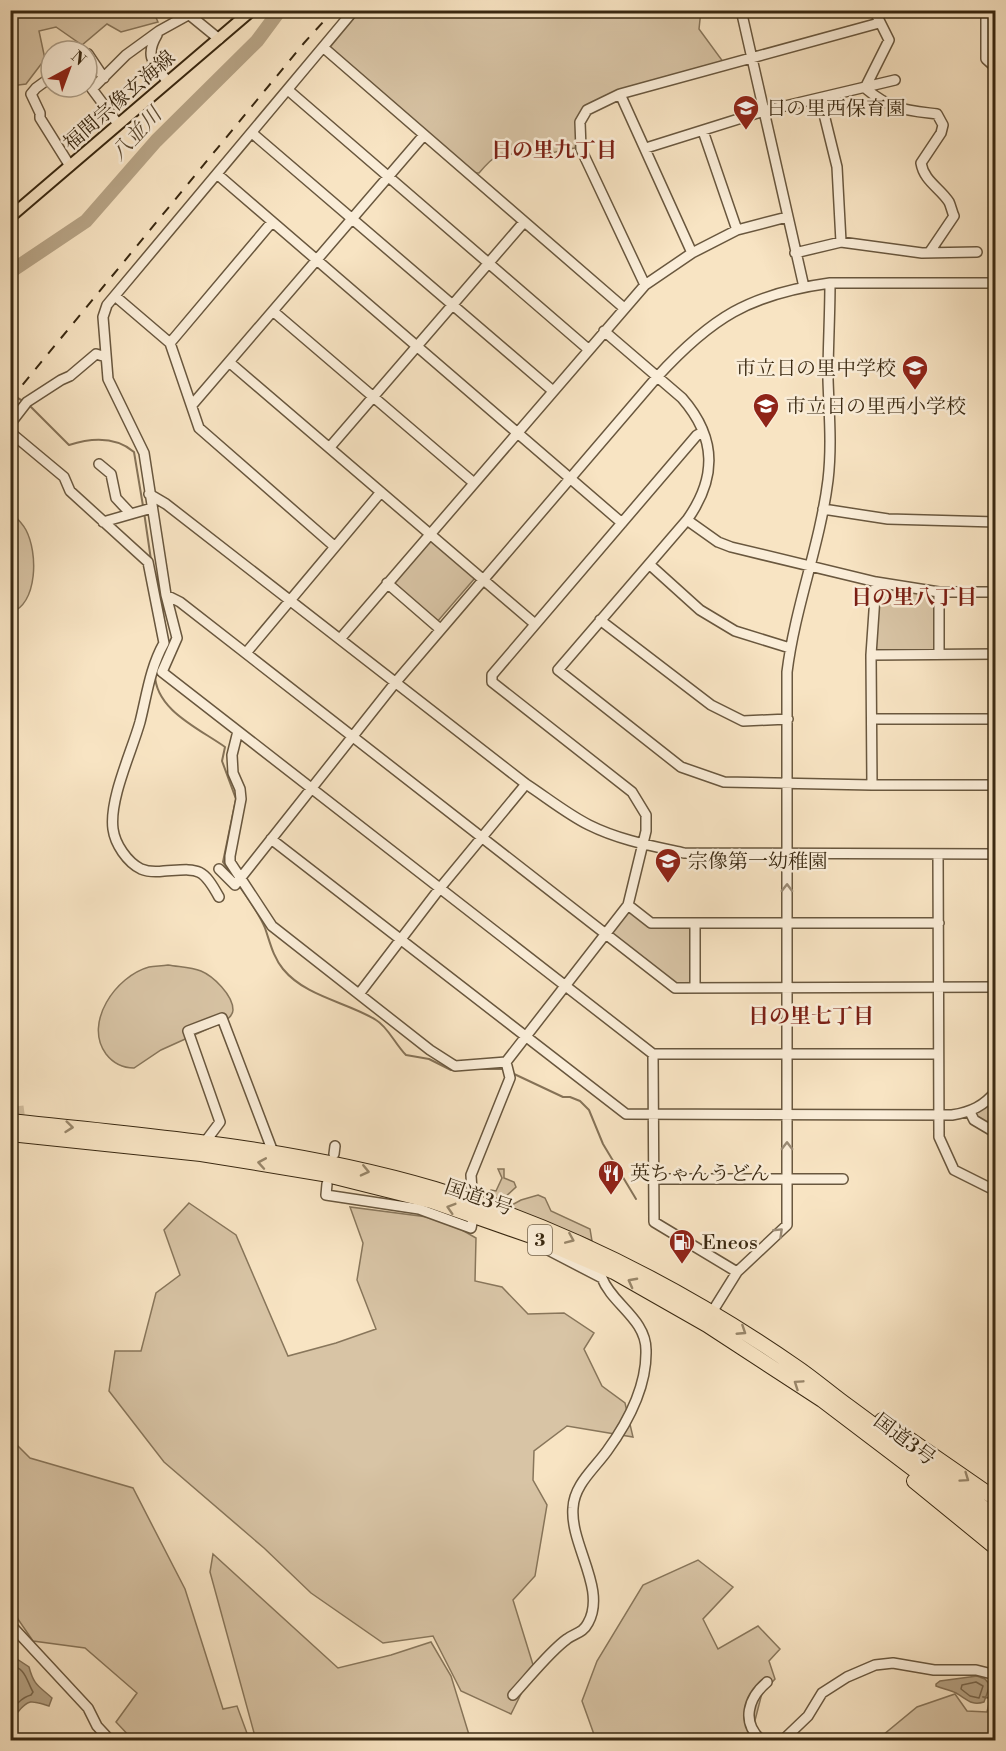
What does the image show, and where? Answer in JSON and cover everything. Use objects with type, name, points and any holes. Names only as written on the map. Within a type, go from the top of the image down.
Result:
[{"type":"highway","name":"国道3号","points":[[10,1121],[205,1142],[273,1152],[398,1179],[502,1211],[610,1257],[665,1285],[996,1517]]},
{"type":"highway","name":"国道3号","points":[[10,1134],[201,1154],[302,1170],[392,1190],[499,1224],[614,1272],[709,1318]]},
{"type":"highway","name":"国道3号","points":[[825,1395],[996,1532]]},
{"type":"highway","points":[[825,1395],[868,1410],[996,1499]]},
{"type":"highway","points":[[825,1395],[871,1446],[996,1548]]},
{"type":"main road","name":"福間宗像玄海線","points":[[10,217],[252,10]]},
{"type":"street","points":[[354,10],[106,305],[103,317],[108,379],[144,453],[166,595],[177,638],[162,672],[653,1054],[938,1054]]},
{"type":"street","points":[[741,10],[804,287]]},
{"type":"street","points":[[866,88],[889,40],[874,10]]},
{"type":"street","points":[[986,10],[986,59],[996,68]]},
{"type":"street","points":[[118,124],[92,89],[126,55],[187,13],[219,39]]},
{"type":"street","points":[[645,285],[581,149],[580,122],[587,110],[620,94],[879,23]]},
{"type":"street","points":[[159,31],[150,45],[150,56],[168,82]]},
{"type":"street","points":[[324,48],[624,308]]},
{"type":"street","points":[[99,70],[104,78]]},
{"type":"street","points":[[646,148],[764,111],[895,80]]},
{"type":"street","points":[[39,86],[32,94],[40,118],[70,166]]},
{"type":"street","points":[[866,88],[874,96],[899,110],[937,114],[943,125],[941,133],[921,163],[927,179],[949,202],[954,216],[929,253]]},
{"type":"street","points":[[288,90],[588,349]]},
{"type":"street","points":[[620,94],[692,253]]},
{"type":"street","points":[[820,98],[837,167],[841,242]]},
{"type":"street","points":[[703,131],[737,230]]},
{"type":"street","points":[[252,133],[553,390]]},
{"type":"street","points":[[192,405],[424,135]]},
{"type":"street","points":[[217,174],[622,523]]},
{"type":"street","points":[[340,639],[645,285],[692,253],[737,230],[787,217]]},
{"type":"street","points":[[170,343],[272,222]]},
{"type":"street","points":[[330,447],[524,222]]},
{"type":"street","points":[[795,253],[841,242],[929,253],[977,252]]},
{"type":"street","points":[[709,1318],[737,1272],[787,1225],[787,672],[790,648],[823,509],[831,445],[828,380],[830,283]]},
{"type":"street","points":[[219,869],[235,885],[242,878],[312,787],[440,629],[657,377],[685,347],[719,320],[761,298],[830,283],[996,283]]},
{"type":"street","points":[[115,296],[170,343],[199,428],[334,546]]},
{"type":"street","points":[[274,312],[474,483]]},
{"type":"street","points":[[604,331],[692,410],[707,442],[709,475],[698,505],[687,520],[558,670],[681,766],[724,782],[996,785]]},
{"type":"street","points":[[10,424],[27,402],[70,376],[96,354],[106,357]]},
{"type":"street","points":[[230,362],[535,624]]},
{"type":"street","points":[[10,432],[64,477],[70,491],[148,562],[164,643],[154,665],[140,722],[120,786],[113,818],[116,838],[125,856],[143,870],[156,872],[195,870],[210,880],[219,897]]},
{"type":"street","points":[[238,731],[232,755],[233,773],[240,789],[241,799],[230,862],[272,926],[448,1062],[455,1066],[506,1062],[628,905],[644,844],[646,815],[632,792],[492,682],[492,675],[698,435],[703,432]]},
{"type":"street","points":[[99,464],[111,474],[116,498],[131,514]]},
{"type":"street","points":[[246,653],[381,492]]},
{"type":"street","points":[[149,494],[166,504],[526,784],[588,825],[613,835],[684,853],[996,854]]},
{"type":"street","points":[[102,522],[152,507]]},
{"type":"street","points":[[823,509],[888,519],[996,522]]},
{"type":"street","points":[[687,520],[718,542],[731,547],[876,582],[939,592],[996,592]]},
{"type":"street","points":[[649,564],[700,610],[735,631],[790,648]]},
{"type":"street","points":[[872,785],[871,655],[876,582]]},
{"type":"street","points":[[387,583],[440,629]]},
{"type":"street","points":[[939,592],[939,654]]},
{"type":"street","points":[[166,595],[180,602],[675,988],[996,987]]},
{"type":"street","points":[[600,620],[711,705],[743,721],[788,719]]},
{"type":"street","points":[[871,655],[996,654]]},
{"type":"street","points":[[154,665],[164,668]]},
{"type":"street","points":[[872,719],[996,719]]},
{"type":"street","points":[[358,994],[440,888],[526,784]]},
{"type":"street","points":[[271,839],[626,1114],[939,1115],[970,1113],[985,1103],[996,1091]]},
{"type":"street","points":[[938,854],[939,1137],[954,1170],[996,1191]]},
{"type":"street","points":[[628,905],[651,923],[939,923]]},
{"type":"street","points":[[695,922],[695,988]]},
{"type":"street","points":[[205,1142],[220,1122],[188,1031],[222,1018],[273,1152]]},
{"type":"street","points":[[653,1054],[654,1222],[737,1272]]},
{"type":"street","points":[[472,1191],[471,1175],[510,1078],[506,1062]]},
{"type":"street","points":[[970,1113],[974,1120],[996,1133]]},
{"type":"street","points":[[653,1179],[843,1179]]},
{"type":"street","points":[[327,1184],[326,1195],[419,1209],[471,1228],[472,1223]]},
{"type":"street","points":[[499,1224],[512,1236],[536,1244],[602,1278],[605,1287],[636,1323],[644,1337],[646,1348],[642,1379],[627,1420],[608,1450],[582,1482],[572,1508],[574,1532],[591,1583],[592,1609],[589,1623],[581,1633],[567,1638],[513,1695]]},
{"type":"street","points":[[996,1263],[996,1271]]},
{"type":"street","points":[[10,1624],[88,1708],[97,1726],[110,1740]]},
{"type":"street","points":[[783,1740],[808,1716],[822,1693],[847,1677],[875,1665],[893,1663],[934,1670],[976,1670],[996,1675]]},
{"type":"street","points":[[761,1740],[751,1727],[749,1713],[753,1697],[767,1682]]},
{"type":"shaded area","points":[[701,10],[699,29],[724,63],[586,107],[575,148],[538,155],[500,155],[479,173],[475,173],[332,51],[331,46],[360,11]]},
{"type":"shaded area","points":[[10,11],[153,11],[158,22],[121,32],[107,24],[89,39],[73,39],[56,27],[39,31],[39,67],[26,84],[11,86]]},
{"type":"shaded area","points":[[11,512],[26,530],[33,551],[34,563],[31,588],[26,599],[11,613]]},
{"type":"shaded area","points":[[429,540],[475,578],[437,622],[395,585],[395,580]]},
{"type":"shaded area","points":[[882,587],[933,595],[936,598],[936,647],[934,650],[877,651],[875,648],[879,590]]},
{"type":"shaded area","points":[[631,912],[650,927],[690,926],[692,929],[692,981],[688,985],[676,984],[612,934],[627,913]]},
{"type":"shaded area","points":[[168,965],[206,973],[222,987],[230,998],[232,1013],[225,1021],[161,1050],[134,1068],[118,1064],[106,1054],[100,1042],[98,1029],[106,1002],[125,980],[137,972],[149,967]]},
{"type":"shaded area","points":[[995,1096],[995,1130],[974,1117],[974,1113]]},
{"type":"shaded area","points":[[498,1169],[504,1169],[504,1178],[514,1182],[516,1187],[502,1200],[487,1195],[491,1190],[496,1191],[502,1178]]},
{"type":"shaded area","points":[[538,1195],[545,1198],[551,1211],[590,1229],[592,1241],[508,1207]]},
{"type":"shaded area","points":[[189,1203],[236,1235],[288,1356],[376,1329],[357,1280],[363,1243],[350,1207],[443,1219],[476,1238],[475,1281],[502,1287],[528,1314],[564,1313],[594,1333],[584,1349],[602,1386],[625,1403],[633,1437],[567,1426],[534,1451],[533,1480],[547,1505],[535,1576],[513,1600],[534,1668],[511,1714],[461,1691],[433,1636],[383,1643],[311,1593],[264,1548],[164,1462],[109,1391],[115,1351],[141,1351],[156,1293],[180,1275],[164,1230]]},
{"type":"shaded area","points":[[11,1439],[30,1458],[133,1488],[185,1589],[223,1709],[237,1706],[248,1736],[244,1740],[163,1740],[163,1735],[144,1740],[133,1740],[116,1722],[137,1693],[85,1648],[33,1641],[11,1609]]},
{"type":"shaded area","points":[[213,1554],[338,1668],[431,1642],[451,1676],[470,1738],[474,1740],[256,1740],[210,1572]]},
{"type":"shaded area","points":[[698,1560],[733,1587],[703,1619],[718,1649],[758,1626],[780,1649],[769,1661],[775,1679],[762,1693],[752,1732],[763,1740],[596,1740],[582,1701],[597,1661],[643,1585]]},
{"type":"shaded area","points":[[955,1694],[967,1711],[987,1712],[991,1695],[995,1694],[995,1740],[877,1740],[917,1707]]},
{"type":"water","points":[[17,1659],[29,1667],[35,1682],[52,1698],[49,1706],[32,1702],[11,1714],[11,1662]]},
{"type":"water","points":[[977,1676],[985,1679],[990,1685],[984,1702],[980,1703],[966,1700],[956,1693],[936,1686],[940,1681]]},
{"type":"waterway","name":"八並川","points":[[10,272],[86,221],[156,141],[257,41],[280,10]]},
{"type":"waterway","points":[[10,394],[25,402]]},
{"type":"waterway","points":[[29,405],[69,445],[103,440],[119,443],[134,452],[143,506]]},
{"type":"waterway","points":[[144,512],[151,560]]},
{"type":"waterway","points":[[162,609],[168,642]]},
{"type":"waterway","points":[[155,674],[162,698],[171,708],[225,747],[222,761],[236,799],[223,862],[233,877]]},
{"type":"waterway","points":[[238,884],[262,922],[277,960],[292,978],[315,993],[376,1020],[406,1055],[429,1059],[451,1070],[456,1070]]},
{"type":"waterway","points":[[468,1069],[504,1069]]},
{"type":"waterway","points":[[512,1073],[563,1097],[580,1101],[589,1110],[603,1144],[636,1199]]},
{"type":"waterway","points":[[983,1697],[996,1699]]},
{"type":"tunnel","points":[[19,1106],[24,1143]]},
{"type":"railway","points":[[10,400],[304,43],[334,10]]},
{"type":"place","name":"日の里西保育園","points":[[746,131]]},
{"type":"place","name":"市立日の里中学校","points":[[915,391]]},
{"type":"place","name":"市立日の里西小学校","points":[[766,429]]},
{"type":"place","name":"宗像第一幼稚園","points":[[668,884]]},
{"type":"place","name":"英ちゃんうどん","points":[[611,1196]]},
{"type":"place","name":"Eneos","points":[[682,1265]]},
{"type":"district","name":"日の里九丁目","points":[[554,150]]},
{"type":"district","name":"日の里八丁目","points":[[914,597]]},
{"type":"district","name":"日の里七丁目","points":[[811,1016]]}]
